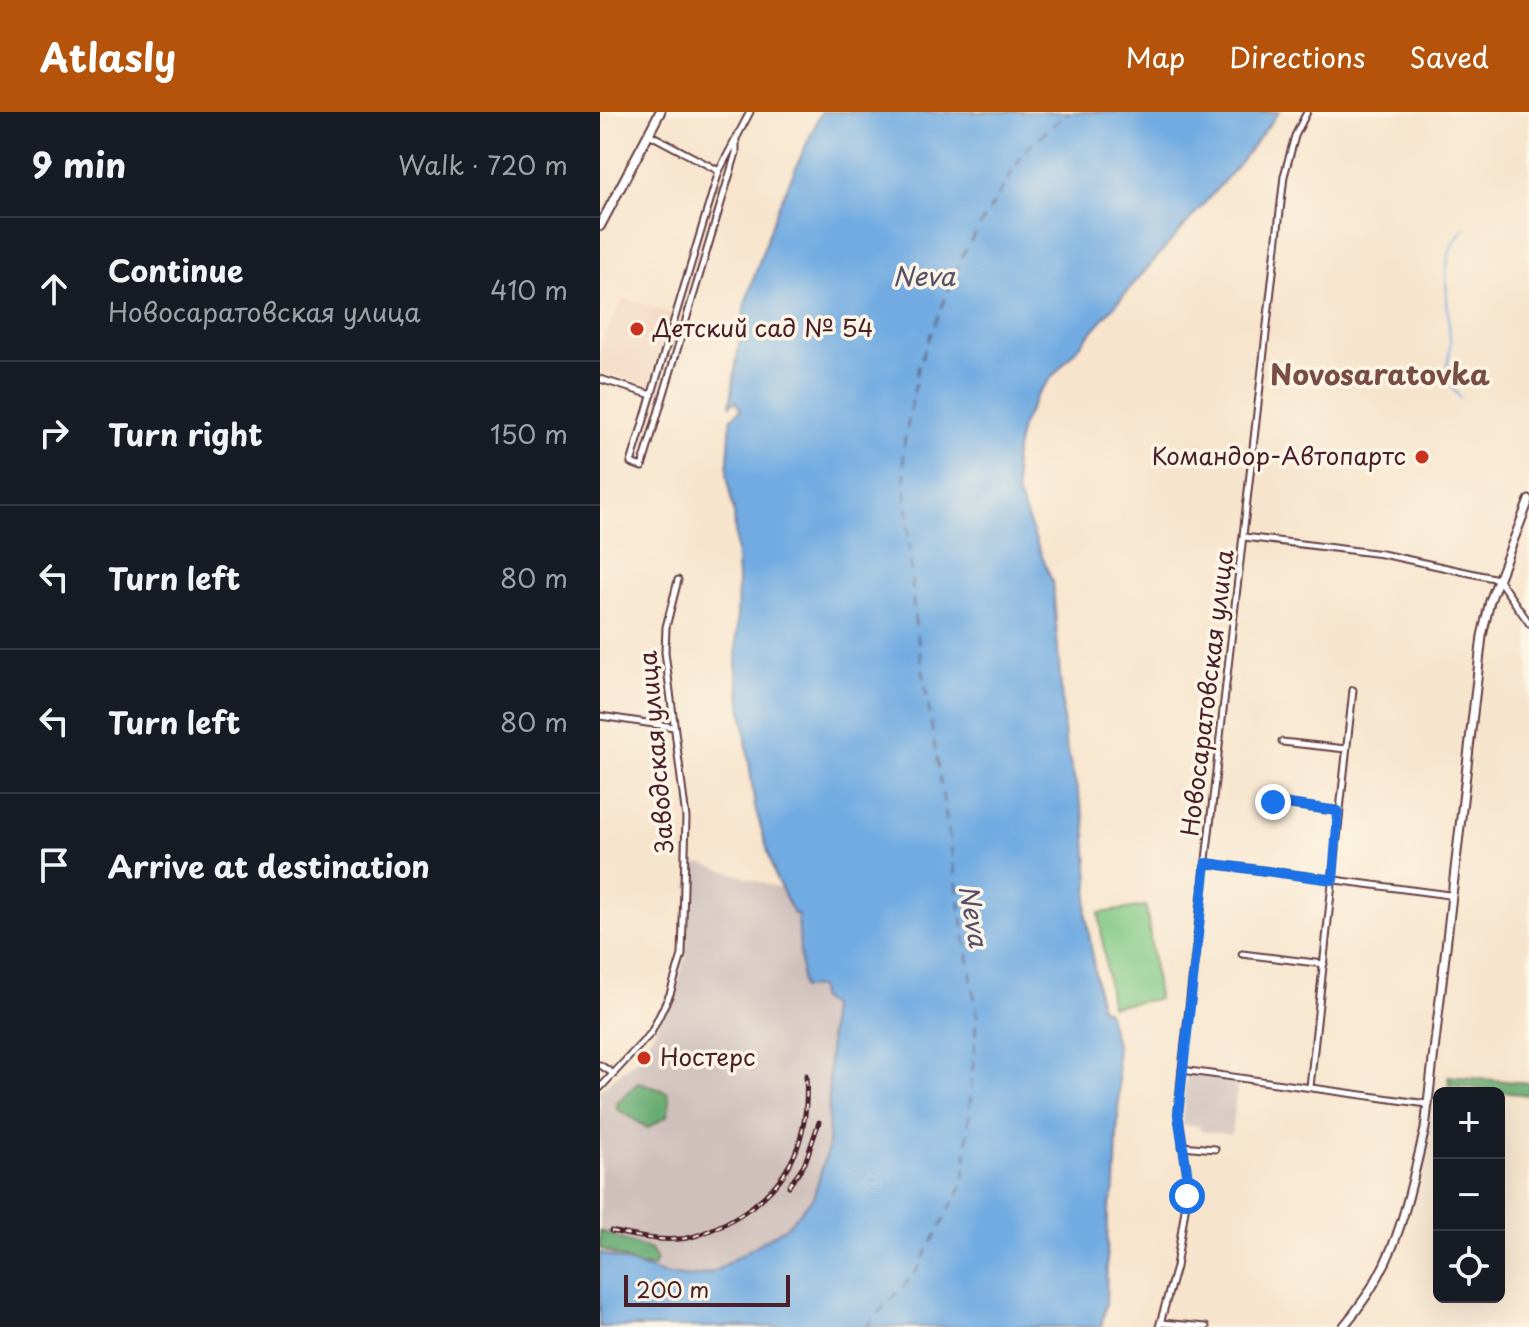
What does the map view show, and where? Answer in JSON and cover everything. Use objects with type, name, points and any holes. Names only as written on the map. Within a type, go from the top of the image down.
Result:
[{"type":"main road","points":[[600,226],[660,112]]},
{"type":"main road","points":[[1343,1327],[1374,1285],[1402,1225],[1412,1194],[1427,1104],[1480,649],[1498,579],[1529,500]]},
{"type":"street","points":[[736,141],[736,153],[642,467],[631,463],[719,171],[750,112]]},
{"type":"street","name":"Новосаратовская улица","points":[[1160,1325],[1176,1267],[1187,1196],[1188,1179],[1178,1114],[1182,1070],[1284,176],[1295,136],[1307,112]]},
{"type":"street","points":[[649,134],[719,171]]},
{"type":"street","points":[[688,274],[699,277]]},
{"type":"street","points":[[600,379],[652,395]]},
{"type":"street","points":[[1244,537],[1382,554],[1498,579],[1529,623]]},
{"type":"street","name":"Заводская улица","points":[[600,1088],[651,1033],[670,994],[682,955],[686,818],[665,652],[666,627],[678,580]]},
{"type":"street","points":[[1310,1087],[1353,690]]},
{"type":"street","points":[[600,716],[674,727]]},
{"type":"street","points":[[1282,742],[1346,749]]},
{"type":"street","points":[[1273,802],[1338,811]]},
{"type":"street","points":[[1206,863],[1449,895]]},
{"type":"street","points":[[1242,954],[1324,964]]},
{"type":"street","points":[[600,1065],[614,1074]]},
{"type":"street","points":[[1182,1070],[1427,1104]]},
{"type":"street","points":[[1182,1146],[1215,1149]]},
{"type":"street","points":[[1160,1325],[1206,1327]]},
{"type":"shaded area","name":"Детский сад № 54","points":[[624,298],[671,314],[650,385],[600,371],[600,345]]},
{"type":"shaded area","points":[[701,863],[785,890],[794,914],[798,913],[802,987],[820,987],[830,1006],[831,1102],[828,1148],[813,1198],[785,1228],[713,1272],[691,1277],[663,1274],[600,1253],[600,1090],[639,1057],[674,996],[686,956],[690,869]]},
{"type":"shaded area","points":[[1187,1074],[1238,1080],[1231,1134],[1200,1131],[1200,1126],[1182,1125]]},
{"type":"green space","points":[[1146,906],[1158,999],[1111,1006],[1099,913]]},
{"type":"green space","points":[[1448,1076],[1529,1083],[1529,1095],[1505,1092],[1505,1087],[1449,1085]]},
{"type":"green space","points":[[639,1082],[667,1092],[670,1102],[667,1116],[648,1128],[617,1109],[617,1103]]},
{"type":"green space","points":[[600,1231],[651,1250],[657,1260],[653,1267],[640,1266],[600,1248]]},
{"type":"water","name":"Neva","points":[[821,112],[1279,112],[1237,166],[1038,393],[1021,427],[1014,460],[1017,492],[1053,584],[1065,742],[1085,821],[1089,882],[1086,914],[1100,1007],[1107,1011],[1116,1044],[1119,1090],[1115,1187],[1108,1212],[1106,1304],[1101,1327],[600,1327],[600,1253],[663,1274],[691,1277],[713,1272],[785,1228],[813,1198],[828,1148],[830,1006],[820,999],[819,987],[802,988],[798,914],[794,914],[775,876],[755,807],[736,665],[738,578],[734,513],[727,474],[731,419],[741,409],[736,401],[730,405],[745,304],[777,209]]},
{"type":"waterway","points":[[1460,398],[1447,373],[1450,346],[1446,283],[1450,252],[1466,228]]},
{"type":"ferry route","points":[[866,1327],[916,1272],[964,1182],[977,1013],[914,615],[903,449],[919,364],[962,256],[1026,149],[1069,112]]},
{"type":"railway","points":[[611,1231],[653,1239],[685,1238],[726,1223],[765,1196],[780,1180],[799,1143],[804,1123],[806,1075]]},
{"type":"railway","points":[[789,1186],[805,1163],[819,1122]]},
{"type":"place","name":"Детский сад № 54","points":[[637,329]]},
{"type":"place","name":"Командор-Автопартс","points":[[1422,457]]},
{"type":"place","name":"Ностерс","points":[[644,1058]]},
{"type":"district","name":"Novosaratovka","points":[[1380,375]]},
{"type":"route","points":[[1187,1196],[1188,1179],[1178,1114],[1206,863],[1333,880],[1338,811],[1273,802]]}]
